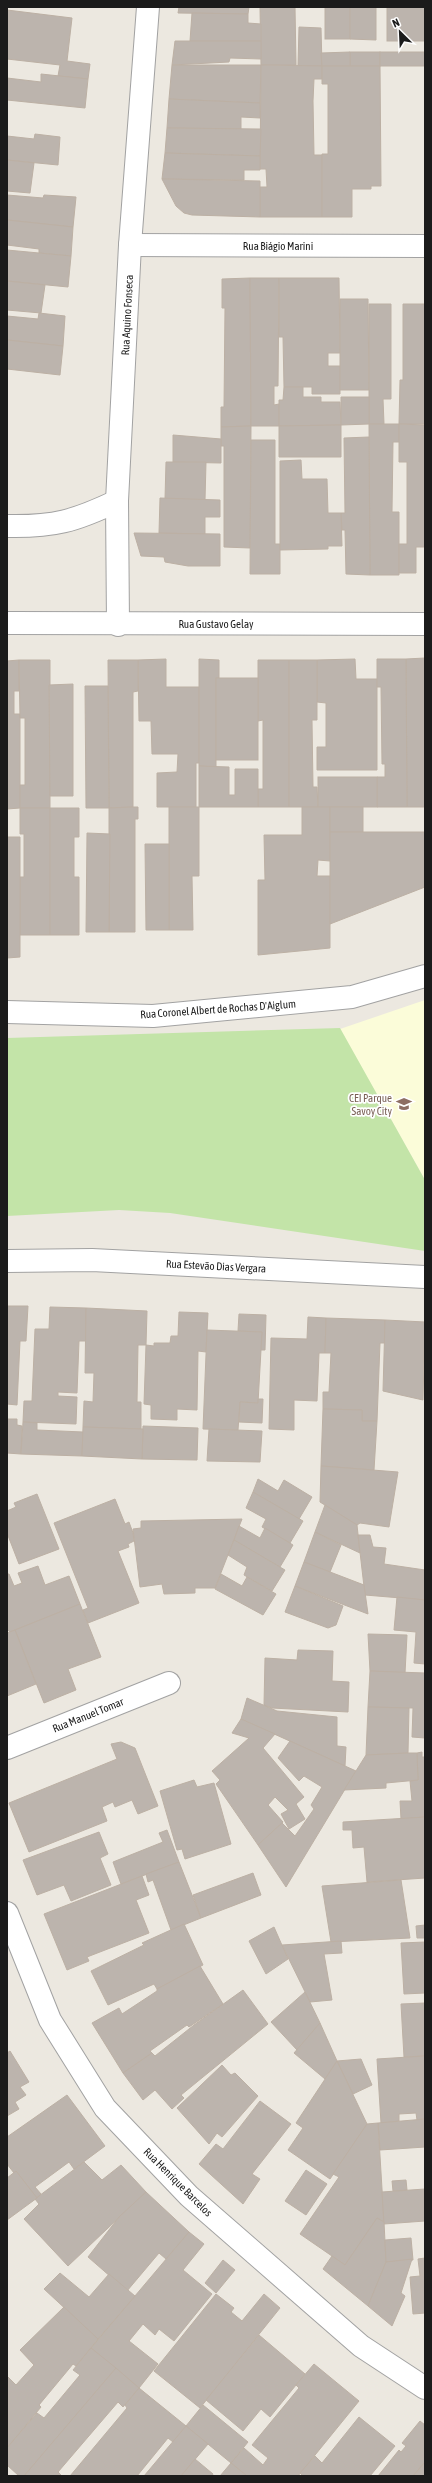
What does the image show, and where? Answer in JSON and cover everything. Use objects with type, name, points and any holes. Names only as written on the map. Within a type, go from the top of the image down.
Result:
[{"type":"street","name":"Rua Aquino Fonseca","points":[[118,624],[118,501],[130,245],[148,7]]},
{"type":"street","name":"Rua Biágio Marini","points":[[130,245],[425,246]]},
{"type":"street","points":[[7,526],[38,527],[79,519],[118,501]]},
{"type":"street","name":"Rua Gustavo Gelay","points":[[7,623],[425,624]]},
{"type":"street","name":"Rua Coronel Albert de Rochas D'Aiglum","points":[[7,1012],[161,1015],[352,997],[425,976]]},
{"type":"street","name":"Rua Estevão Dias Vergara","points":[[7,1261],[92,1260],[425,1277]]},
{"type":"street","name":"Rua Manuel Tomar","points":[[7,1748],[169,1683]]},
{"type":"street","name":"Rua Henrique Barcelos","points":[[7,1913],[50,2020],[106,2108],[189,2196],[361,2346],[425,2388]]},
{"type":"shaded area","name":"CEI Parque Savoy City","points":[[425,1000],[425,1180],[340,1029]]},
{"type":"green space","points":[[340,1028],[425,1180],[425,1251],[170,1213],[119,1210],[7,1216],[7,1038]]},
{"type":"building","points":[[179,7],[249,7],[248,14],[178,13]]},
{"type":"building","points":[[260,7],[295,7],[296,65],[261,65]]},
{"type":"building","points":[[325,7],[350,7],[350,39],[325,39]]},
{"type":"building","points":[[350,7],[376,7],[376,40],[350,39]]},
{"type":"building","points":[[387,7],[425,7],[425,41],[387,41]]},
{"type":"building","points":[[7,10],[72,18],[67,61],[90,64],[88,79],[58,76],[60,65],[7,59]]},
{"type":"building","points":[[192,13],[248,14],[248,23],[261,24],[261,41],[190,41]]},
{"type":"building","points":[[299,27],[321,28],[322,66],[298,66]]},
{"type":"building","points":[[175,41],[261,41],[261,59],[230,58],[229,62],[172,65]]},
{"type":"building","points":[[350,52],[380,52],[380,66],[350,66]]},
{"type":"building","points":[[350,52],[350,66],[322,66],[321,53]]},
{"type":"building","points":[[380,52],[425,52],[425,66],[380,66]]},
{"type":"building","points":[[172,65],[261,65],[260,103],[169,99]]},
{"type":"building","points":[[261,65],[322,66],[322,79],[314,79],[313,101],[314,155],[322,155],[322,217],[260,217],[260,187],[267,187],[266,169],[260,169]]},
{"type":"building","points":[[322,66],[380,66],[381,186],[371,186],[371,189],[352,189],[352,217],[322,217],[322,154],[328,154],[328,84],[322,84]]},
{"type":"building","points":[[41,74],[88,79],[85,108],[7,100],[7,78],[41,82]]},
{"type":"building","points":[[169,99],[260,103],[260,118],[241,117],[241,129],[167,128]]},
{"type":"building","points":[[167,128],[261,129],[260,156],[165,153]]},
{"type":"building","points":[[35,134],[60,137],[58,165],[7,160],[7,136],[34,139]]},
{"type":"building","points":[[165,153],[260,156],[260,170],[244,170],[244,180],[162,179]]},
{"type":"building","points":[[7,160],[34,163],[30,193],[7,191]]},
{"type":"building","points":[[162,179],[260,181],[260,217],[192,215],[184,213],[176,206]]},
{"type":"building","points":[[7,195],[43,198],[44,195],[76,197],[73,227],[7,220]]},
{"type":"building","points":[[7,220],[73,227],[71,256],[39,253],[39,249],[7,245]]},
{"type":"building","points":[[7,250],[71,256],[68,287],[7,281]]},
{"type":"building","points":[[250,278],[251,426],[221,427],[221,407],[224,407],[225,308],[222,308],[222,279]]},
{"type":"building","points":[[250,278],[279,278],[278,386],[274,386],[274,405],[279,404],[279,426],[251,426]]},
{"type":"building","points":[[279,278],[339,278],[340,353],[328,353],[328,366],[340,366],[340,394],[312,394],[312,387],[284,387],[283,337],[279,337]]},
{"type":"building","points":[[7,281],[45,285],[41,313],[7,310]]},
{"type":"building","points":[[340,299],[368,299],[369,390],[340,390]]},
{"type":"building","points":[[369,304],[391,304],[391,399],[383,399],[384,424],[369,424]]},
{"type":"building","points":[[403,304],[425,304],[425,424],[399,424],[400,380],[403,380]]},
{"type":"building","points":[[39,313],[65,316],[63,346],[7,340],[7,316],[38,319]]},
{"type":"building","points":[[7,340],[63,346],[60,375],[7,369]]},
{"type":"building","points":[[284,387],[303,387],[303,397],[321,397],[321,402],[340,402],[341,425],[279,426],[279,400],[283,400]]},
{"type":"building","points":[[341,397],[369,397],[369,424],[341,425]]},
{"type":"building","points":[[369,424],[399,424],[399,442],[393,442],[392,512],[399,512],[399,575],[370,575]]},
{"type":"building","points":[[399,424],[425,425],[425,547],[416,547],[416,573],[399,573],[399,544],[407,544],[407,462],[399,462]]},
{"type":"building","points":[[341,425],[341,457],[279,457],[279,426]]},
{"type":"building","points":[[251,426],[250,548],[224,547],[224,446],[221,446],[221,427]]},
{"type":"building","points":[[173,435],[221,439],[221,463],[173,462]]},
{"type":"building","points":[[369,437],[370,575],[346,574],[345,530],[342,530],[341,513],[345,513],[344,438]]},
{"type":"building","points":[[251,440],[275,440],[275,544],[280,544],[280,574],[250,574]]},
{"type":"building","points":[[301,460],[302,479],[327,479],[328,513],[341,513],[342,546],[328,546],[328,549],[280,550],[280,461]]},
{"type":"building","points":[[166,462],[206,462],[205,500],[165,499]]},
{"type":"building","points":[[160,498],[220,500],[220,517],[205,517],[205,534],[159,533]]},
{"type":"building","points":[[134,533],[220,534],[220,566],[188,566],[165,562],[164,557],[141,556]]},
{"type":"building","points":[[425,658],[425,807],[407,807],[406,659]]},
{"type":"building","points":[[166,659],[166,687],[199,687],[199,763],[196,763],[196,807],[157,807],[157,773],[177,772],[178,754],[152,754],[151,721],[139,721],[138,660]]},
{"type":"building","points":[[199,659],[219,660],[219,678],[216,678],[216,767],[199,766]]},
{"type":"building","points":[[355,659],[356,679],[377,679],[377,770],[317,770],[317,747],[326,747],[326,703],[317,702],[317,660]]},
{"type":"building","points":[[377,659],[406,659],[407,807],[377,807],[377,777],[385,777],[385,764],[382,764],[381,687],[377,687]]},
{"type":"building","points":[[19,660],[19,691],[14,691],[14,714],[20,714],[20,808],[7,809],[7,661]]},
{"type":"building","points":[[19,660],[50,660],[50,808],[20,808],[20,785],[25,785],[25,718],[20,718]]},
{"type":"building","points":[[108,660],[138,660],[138,691],[133,692],[133,807],[109,808]]},
{"type":"building","points":[[258,660],[289,660],[289,807],[258,807],[258,789],[263,789],[263,720],[258,721]]},
{"type":"building","points":[[289,660],[317,660],[317,720],[312,720],[313,787],[317,787],[318,807],[289,807]]},
{"type":"building","points":[[216,678],[258,678],[258,760],[216,760]]},
{"type":"building","points":[[73,684],[73,796],[50,796],[49,685]]},
{"type":"building","points":[[85,686],[108,686],[109,808],[86,808]]},
{"type":"building","points":[[199,766],[229,767],[229,795],[235,795],[235,769],[258,769],[258,807],[199,807]]},
{"type":"building","points":[[318,777],[377,777],[377,807],[318,807]]},
{"type":"building","points":[[138,807],[138,819],[135,819],[135,932],[109,932],[109,808]]},
{"type":"building","points":[[169,807],[199,807],[199,876],[192,876],[193,930],[169,930]]},
{"type":"building","points":[[302,807],[330,807],[330,861],[318,860],[317,876],[330,876],[330,948],[258,955],[258,880],[265,880],[264,835],[302,835]]},
{"type":"building","points":[[330,807],[363,807],[363,832],[330,832]]},
{"type":"building","points":[[20,808],[50,808],[50,935],[20,935],[20,877],[24,877],[24,834],[20,834]]},
{"type":"building","points":[[50,808],[79,808],[79,837],[74,837],[74,877],[79,877],[79,935],[50,935]]},
{"type":"building","points":[[330,832],[425,832],[425,887],[330,924]]},
{"type":"building","points":[[87,833],[110,834],[109,932],[86,932]]},
{"type":"building","points":[[7,837],[20,837],[20,957],[7,958]]},
{"type":"building","points":[[145,844],[169,844],[169,930],[146,930]]},
{"type":"building","points":[[7,1306],[28,1306],[26,1341],[20,1341],[17,1405],[7,1404]]},
{"type":"building","points":[[50,1307],[86,1308],[86,1341],[79,1341],[77,1393],[58,1392],[58,1396],[77,1397],[76,1424],[23,1422],[24,1401],[32,1401],[35,1329],[49,1329]]},
{"type":"building","points":[[86,1308],[147,1311],[146,1345],[138,1345],[137,1402],[141,1402],[141,1429],[83,1427],[84,1401],[93,1402],[94,1373],[85,1373]]},
{"type":"building","points":[[179,1312],[208,1313],[206,1352],[198,1351],[197,1410],[177,1409],[177,1420],[151,1419],[151,1405],[144,1404],[146,1345],[154,1346],[154,1343],[170,1343],[171,1336],[178,1336]]},
{"type":"building","points":[[239,1314],[266,1315],[265,1350],[260,1350],[262,1332],[238,1331]]},
{"type":"building","points":[[308,1317],[326,1318],[325,1353],[319,1353],[317,1401],[294,1400],[294,1430],[269,1429],[271,1338],[307,1339]]},
{"type":"building","points":[[326,1318],[385,1320],[385,1343],[380,1343],[377,1421],[362,1421],[362,1410],[323,1409],[323,1392],[329,1392],[331,1353],[325,1353]]},
{"type":"building","points":[[385,1320],[425,1322],[423,1400],[383,1391]]},
{"type":"building","points":[[207,1330],[262,1332],[258,1403],[240,1402],[238,1430],[203,1429]]},
{"type":"building","points":[[258,1399],[263,1399],[262,1423],[239,1422],[240,1402],[258,1403]]},
{"type":"building","points":[[323,1409],[362,1410],[362,1421],[377,1421],[374,1470],[321,1466]]},
{"type":"building","points":[[7,1419],[17,1419],[17,1425],[22,1426],[21,1454],[7,1453]]},
{"type":"building","points":[[23,1422],[37,1423],[37,1430],[83,1432],[82,1456],[21,1454]]},
{"type":"building","points":[[143,1426],[198,1428],[197,1460],[142,1459]]},
{"type":"building","points":[[83,1427],[143,1429],[142,1459],[82,1456]]},
{"type":"building","points":[[209,1429],[262,1431],[260,1462],[207,1461]]},
{"type":"building","points":[[321,1466],[398,1472],[389,1527],[360,1523],[357,1525],[320,1502]]},
{"type":"building","points":[[258,1479],[278,1491],[284,1480],[312,1497],[299,1519],[253,1492]]},
{"type":"building","points":[[253,1492],[303,1521],[290,1543],[262,1527],[266,1519],[246,1508]]},
{"type":"building","points":[[37,1494],[59,1549],[19,1564],[7,1533],[7,1511],[16,1507],[14,1503]]},
{"type":"building","points":[[115,1499],[125,1524],[129,1522],[133,1533],[134,1541],[128,1544],[129,1547],[118,1551],[139,1603],[88,1623],[83,1610],[88,1608],[54,1523]]},
{"type":"building","points":[[325,1505],[357,1525],[360,1553],[315,1532]]},
{"type":"building","points":[[242,1519],[215,1588],[195,1588],[195,1593],[164,1594],[162,1584],[140,1587],[133,1529],[141,1528],[141,1521]]},
{"type":"building","points":[[239,1526],[260,1538],[265,1528],[293,1545],[280,1567],[234,1540]]},
{"type":"building","points":[[315,1532],[341,1545],[330,1572],[304,1562]]},
{"type":"building","points":[[358,1535],[370,1535],[373,1547],[386,1548],[384,1564],[425,1570],[425,1600],[365,1595]]},
{"type":"building","points":[[234,1540],[285,1570],[272,1591],[244,1575],[247,1567],[228,1555]]},
{"type":"building","points":[[304,1562],[364,1585],[368,1614],[295,1586]]},
{"type":"building","points":[[38,1566],[45,1585],[69,1576],[80,1604],[10,1632],[7,1629],[7,1574],[9,1574],[14,1586],[22,1583],[18,1573]]},
{"type":"building","points":[[221,1574],[242,1586],[247,1577],[276,1594],[263,1615],[215,1589]]},
{"type":"building","points":[[295,1586],[343,1606],[336,1625],[328,1628],[285,1612]]},
{"type":"building","points":[[397,1597],[425,1600],[425,1664],[414,1663],[416,1632],[394,1630]]},
{"type":"building","points":[[80,1604],[101,1657],[68,1669],[76,1690],[44,1703],[15,1630]]},
{"type":"building","points":[[15,1630],[36,1684],[7,1696],[7,1633]]},
{"type":"building","points":[[368,1634],[407,1635],[405,1673],[370,1671]]},
{"type":"building","points":[[298,1650],[333,1651],[332,1681],[349,1682],[348,1712],[272,1708],[264,1705],[265,1658],[297,1660]]},
{"type":"building","points":[[370,1671],[425,1673],[425,1738],[412,1737],[413,1708],[368,1707]]},
{"type":"building","points":[[247,1698],[277,1711],[337,1717],[337,1746],[346,1747],[345,1766],[241,1719]]},
{"type":"building","points":[[368,1707],[409,1708],[408,1753],[366,1755]]},
{"type":"building","points":[[241,1719],[275,1734],[263,1748],[304,1797],[296,1804],[305,1819],[289,1829],[281,1814],[288,1810],[275,1797],[268,1805],[283,1822],[258,1845],[216,1784],[220,1780],[212,1771],[249,1738],[232,1733]]},
{"type":"building","points":[[290,1741],[356,1771],[286,1887],[258,1845],[282,1823],[295,1836],[314,1809],[311,1805],[322,1787],[304,1776],[299,1781],[278,1758]]},
{"type":"building","points":[[121,1742],[135,1748],[158,1806],[138,1814],[132,1800],[115,1807],[113,1802],[102,1807],[107,1821],[29,1852],[9,1803],[117,1759],[111,1744]]},
{"type":"building","points":[[422,1752],[422,1757],[425,1757],[425,1817],[401,1819],[400,1801],[412,1801],[410,1781],[418,1780],[417,1753]]},
{"type":"building","points":[[417,1753],[418,1780],[386,1783],[386,1788],[344,1790],[366,1755]]},
{"type":"building","points":[[194,1780],[197,1787],[214,1783],[231,1844],[185,1859],[182,1849],[177,1850],[160,1791]]},
{"type":"building","points":[[425,1817],[425,1878],[367,1882],[364,1847],[353,1848],[352,1830],[343,1830],[343,1822]]},
{"type":"building","points":[[167,1830],[179,1862],[121,1884],[113,1862],[163,1842],[159,1833]]},
{"type":"building","points":[[99,1832],[108,1854],[100,1858],[111,1885],[71,1901],[64,1885],[37,1895],[23,1860]]},
{"type":"building","points":[[179,1862],[201,1918],[171,1930],[153,1880],[148,1882],[146,1874]]},
{"type":"building","points":[[253,1873],[261,1895],[201,1918],[193,1895]]},
{"type":"building","points":[[142,1876],[149,1895],[136,1900],[149,1933],[87,1957],[89,1961],[67,1970],[44,1914]]},
{"type":"building","points":[[401,1880],[410,1938],[331,1942],[322,1886]]},
{"type":"building","points":[[184,1924],[203,1965],[157,1989],[154,1984],[108,2005],[91,1971],[144,1945],[142,1943]]},
{"type":"building","points":[[425,1925],[425,1938],[417,1938],[416,1926]]},
{"type":"building","points":[[274,1927],[288,1959],[266,1974],[249,1941]]},
{"type":"building","points":[[341,1941],[342,1953],[324,1954],[332,2000],[310,2002],[282,1945]]},
{"type":"building","points":[[425,1942],[425,1993],[404,1994],[401,1943]]},
{"type":"building","points":[[200,1966],[223,2004],[189,2027],[187,2025],[150,2051],[152,2053],[123,2073],[92,2023],[119,2008],[122,2014],[157,1991],[157,1989]]},
{"type":"building","points":[[243,1990],[268,2024],[181,2095],[184,2098],[172,2109],[155,2090],[143,2100],[123,2073],[152,2053],[155,2056],[194,2025]]},
{"type":"building","points":[[305,1992],[320,2023],[297,2050],[271,2022]]},
{"type":"building","points":[[425,2003],[425,2056],[404,2057],[401,2004]]},
{"type":"building","points":[[320,2023],[337,2061],[325,2079],[294,2053]]},
{"type":"building","points":[[10,2051],[29,2082],[20,2087],[26,2095],[15,2102],[19,2109],[7,2116],[7,2053]]},
{"type":"building","points":[[425,2056],[425,2119],[417,2120],[416,2113],[399,2114],[399,2121],[381,2123],[377,2059]]},
{"type":"building","points":[[361,2059],[372,2085],[353,2094],[337,2061]]},
{"type":"building","points":[[337,2061],[367,2124],[330,2179],[288,2150],[303,2128],[296,2123]]},
{"type":"building","points":[[222,2065],[231,2075],[235,2073],[258,2096],[222,2137],[217,2133],[209,2144],[177,2108]]},
{"type":"building","points":[[67,2095],[105,2146],[74,2169],[69,2162],[35,2187],[41,2194],[37,2198],[16,2171],[14,2173],[7,2164],[7,2137]]},
{"type":"building","points":[[260,2101],[291,2124],[252,2174],[260,2179],[243,2204],[199,2164],[216,2144],[223,2149]]},
{"type":"building","points":[[425,2119],[425,2147],[380,2150],[378,2123]]},
{"type":"building","points":[[378,2123],[384,2222],[377,2218],[345,2265],[300,2234],[339,2177],[333,2174],[367,2124]]},
{"type":"building","points":[[84,2162],[102,2180],[121,2165],[146,2192],[68,2266],[24,2219],[39,2204],[35,2199]]},
{"type":"building","points":[[306,2170],[327,2184],[306,2215],[285,2201]]},
{"type":"building","points":[[16,2171],[37,2198],[7,2220],[7,2178]]},
{"type":"building","points":[[406,2180],[407,2190],[393,2191],[392,2181]]},
{"type":"building","points":[[425,2189],[425,2221],[384,2224],[382,2192]]},
{"type":"building","points":[[146,2192],[189,2232],[166,2259],[159,2253],[127,2291],[88,2257],[119,2217]]},
{"type":"building","points":[[377,2218],[384,2222],[386,2262],[368,2306],[323,2269],[332,2256],[345,2265]]},
{"type":"building","points":[[189,2232],[204,2244],[183,2270],[212,2294],[174,2341],[159,2329],[155,2335],[143,2324],[129,2341],[158,2364],[139,2388],[91,2348]]},
{"type":"building","points":[[411,2238],[413,2260],[386,2262],[385,2240]]},
{"type":"building","points":[[425,2258],[425,2313],[413,2314],[410,2277],[420,2276],[418,2259]]},
{"type":"building","points":[[412,2259],[401,2293],[405,2296],[392,2326],[368,2306],[386,2262]]},
{"type":"building","points":[[223,2260],[235,2270],[216,2293],[205,2283]]},
{"type":"building","points":[[60,2273],[89,2297],[109,2274],[135,2296],[98,2339],[44,2289]]},
{"type":"building","points":[[216,2294],[234,2308],[231,2312],[242,2321],[264,2294],[280,2308],[200,2408],[154,2371]]},
{"type":"building","points":[[64,2307],[98,2339],[76,2366],[73,2364],[39,2405],[41,2407],[7,2448],[7,2376],[16,2385],[34,2365],[20,2350]]},
{"type":"building","points":[[259,2335],[305,2374],[270,2417],[261,2409],[243,2431],[206,2400]]},
{"type":"building","points":[[91,2348],[116,2368],[24,2476],[19,2476],[7,2465],[7,2448],[37,2413],[44,2418],[80,2375],[73,2370]]},
{"type":"building","points":[[314,2364],[359,2401],[298,2476],[247,2476],[231,2463],[244,2448],[263,2465],[268,2458],[252,2445],[299,2388],[296,2385]]},
{"type":"building","points":[[116,2368],[139,2388],[123,2407],[118,2402],[58,2472],[62,2476],[24,2476]]},
{"type":"building","points":[[139,2388],[186,2426],[173,2442],[168,2438],[137,2476],[70,2476],[127,2408],[125,2405]]},
{"type":"building","points":[[203,2405],[248,2442],[231,2463],[186,2426]]},
{"type":"building","points":[[359,2417],[395,2446],[370,2476],[303,2476],[300,2473],[315,2456],[322,2463]]},
{"type":"building","points":[[420,2421],[425,2425],[425,2462],[413,2476],[378,2476],[399,2450],[401,2452],[406,2446],[402,2443]]},
{"type":"building","points":[[186,2426],[208,2444],[181,2476],[144,2476]]},
{"type":"building","points":[[195,2459],[213,2474],[212,2476],[181,2476]]},
{"type":"building","points":[[425,2462],[425,2476],[413,2476]]},
{"type":"building","points":[[231,2463],[247,2476],[220,2476]]},
{"type":"place","name":"CEI Parque Savoy City","points":[[404,1104]]}]
